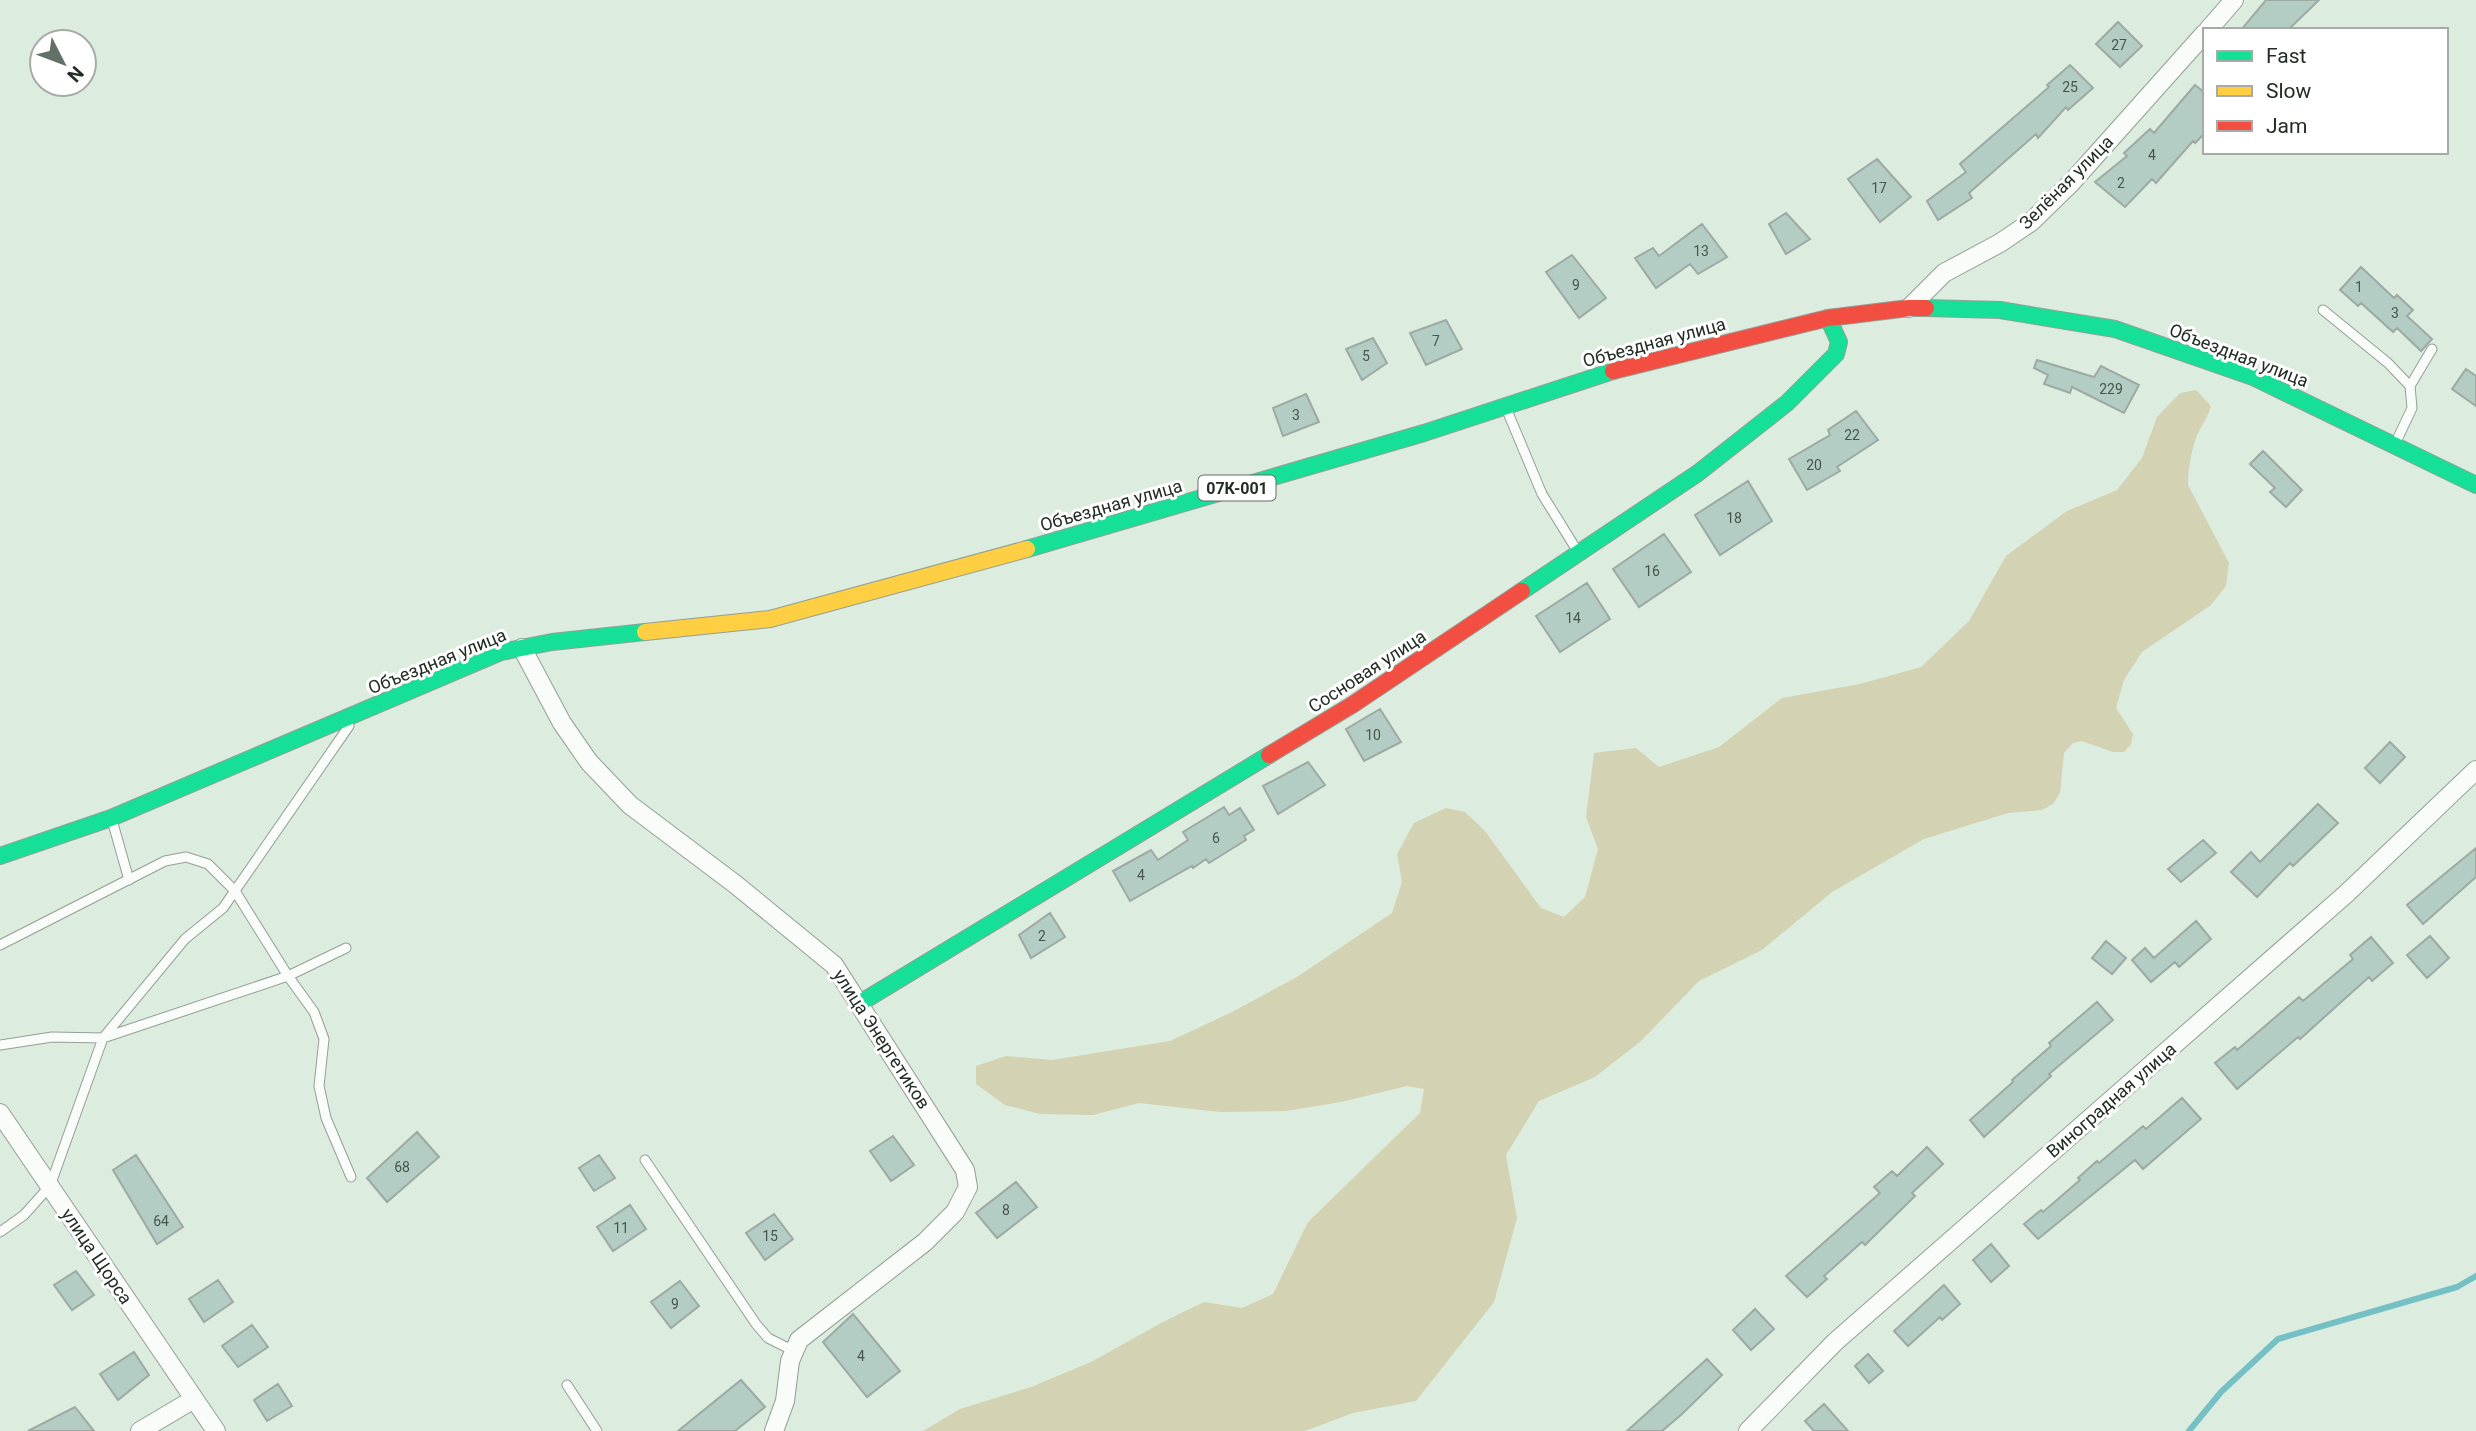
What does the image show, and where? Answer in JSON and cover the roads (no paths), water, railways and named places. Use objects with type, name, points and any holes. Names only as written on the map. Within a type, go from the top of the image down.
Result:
[{"type":"main road","name":"Объездная улица","points":[[0,856],[111,818],[501,652],[552,642],[770,619],[993,560],[1424,433],[1636,364],[1828,318],[1909,307],[2000,310],[2115,329],[2253,377],[2476,485]]},
{"type":"main road","name":"Сосновая улица","points":[[860,1003],[1352,705],[1698,473],[1787,403],[1836,354],[1839,342],[1828,318]]},
{"type":"street","name":"Зелёная улица","points":[[2210,28],[2234,0]]},
{"type":"street","name":"Зелёная улица","points":[[1909,307],[1944,273],[2000,243],[2031,222],[2071,183],[2203,35]]},
{"type":"street","name":"улица Энергетиков","points":[[522,648],[562,723],[597,771],[630,806],[734,884],[834,965],[965,1170],[968,1187],[956,1212],[925,1242],[799,1340],[794,1350]]},
{"type":"street","name":"Виноградная улица","points":[[1748,1431],[1835,1342],[2346,894],[2476,770]]},
{"type":"street","name":"улица Щорса","points":[[0,1113],[216,1431]]},
{"type":"street","points":[[774,1431],[785,1401],[794,1350]]},
{"type":"street","points":[[140,1431],[194,1399]]},
{"type":"lane","points":[[2323,310],[2388,363],[2410,386]]},
{"type":"lane","points":[[2395,444],[2412,408],[2410,386],[2432,349]]},
{"type":"lane","points":[[1506,407],[1542,494],[1579,554]]},
{"type":"lane","points":[[0,1231],[24,1215],[50,1186],[103,1038],[185,939],[223,908],[358,713]]},
{"type":"lane","points":[[111,818],[129,880]]},
{"type":"lane","points":[[0,945],[165,861],[186,857],[208,864],[235,891],[314,1012],[324,1039],[320,1086],[326,1118],[351,1177]]},
{"type":"lane","points":[[0,1045],[52,1037],[103,1038],[288,976],[346,948]]},
{"type":"lane","points":[[645,1160],[756,1324],[768,1338],[794,1350]]},
{"type":"lane","points":[[566,1385],[597,1431]]},
{"type":"waterway","points":[[2189,1431],[2221,1392],[2278,1339],[2457,1287],[2476,1276]]}]
